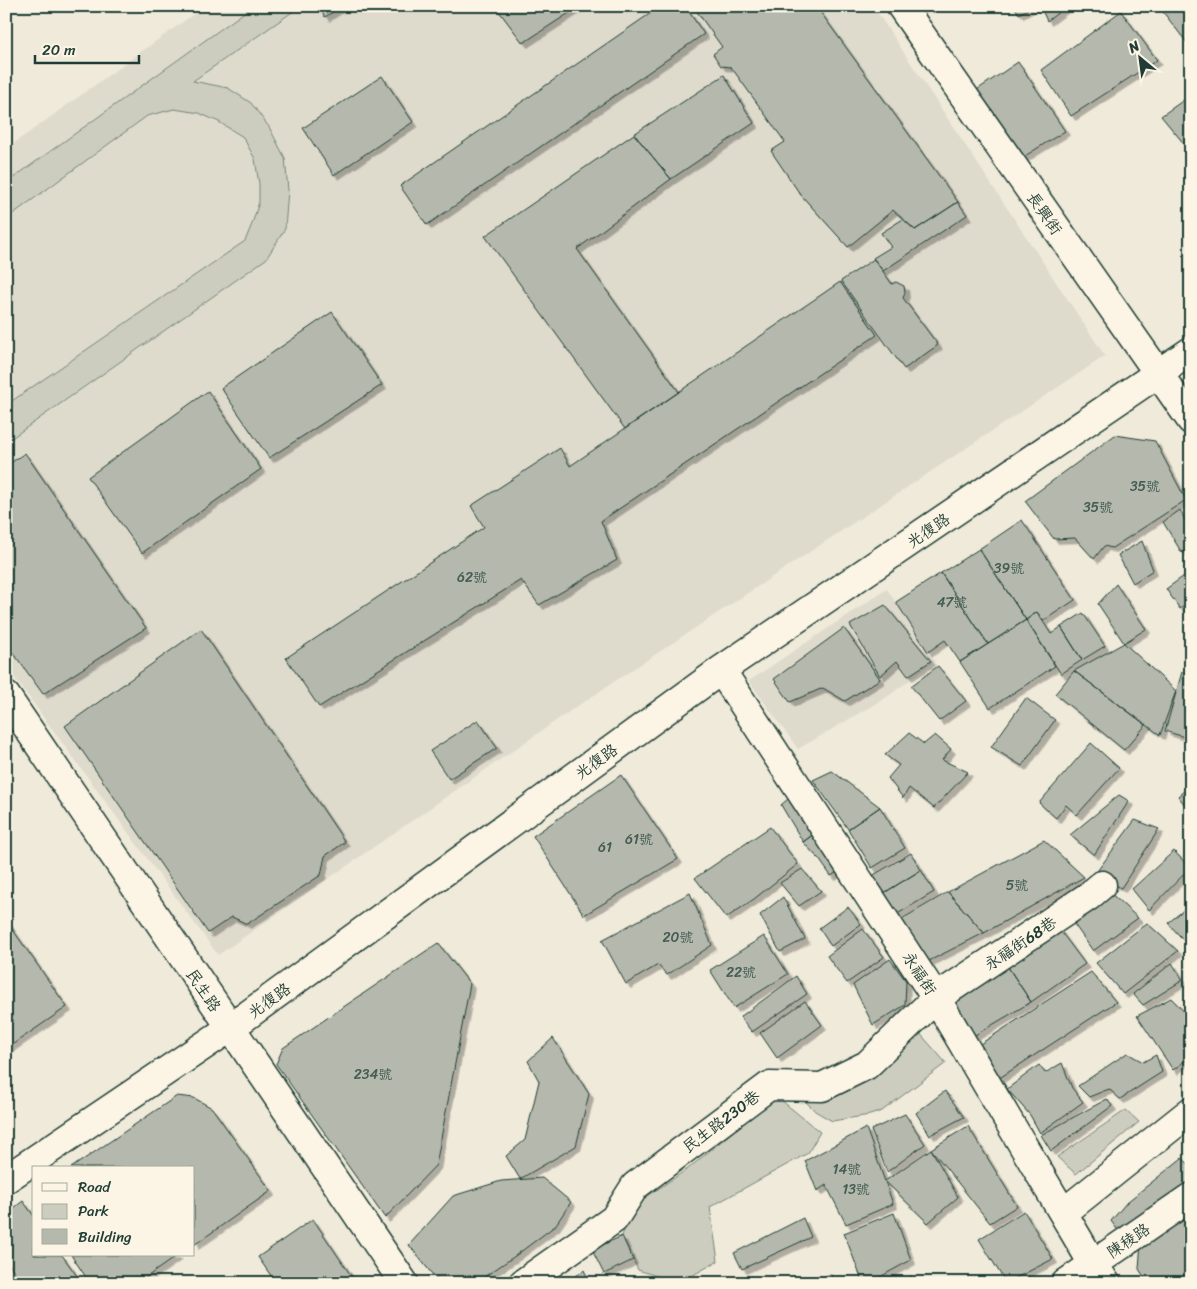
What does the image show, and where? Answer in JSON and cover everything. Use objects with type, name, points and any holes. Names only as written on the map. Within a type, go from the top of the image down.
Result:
[{"type":"street","name":"長興街","points":[[901,6],[1191,420]]},
{"type":"street","name":"光復路","points":[[6,1179],[230,1028],[721,670],[1191,351]]},
{"type":"street","name":"永福街","points":[[721,670],[936,998],[1099,1273]]},
{"type":"street","name":"民生路","points":[[6,696],[404,1283]]},
{"type":"street","name":"永福街68巷","points":[[936,998],[1089,896],[1102,885]]},
{"type":"street","name":"民生路230巷","points":[[523,1283],[614,1219],[634,1186],[769,1086],[822,1087],[867,1065],[936,998]]},
{"type":"street","points":[[1063,1213],[1191,1111]]},
{"type":"street","name":"陳稜路","points":[[1066,1283],[1099,1273],[1191,1197]]},
{"type":"shaded area","points":[[205,6],[873,6],[1105,356],[570,711],[218,955],[6,666],[6,149]]},
{"type":"shaded area","points":[[887,589],[935,661],[887,697],[798,749],[749,681]]},
{"type":"green space","points":[[253,6],[301,6],[193,81],[228,88],[251,103],[269,127],[285,158],[288,190],[285,229],[266,259],[6,442],[6,405],[245,241],[259,202],[259,184],[255,159],[243,137],[219,122],[199,113],[174,109],[147,116],[6,219],[6,183]]},
{"type":"green space","points":[[910,1022],[946,1063],[882,1111],[870,1115],[832,1121],[815,1111],[803,1099]]},
{"type":"green space","points":[[776,1096],[820,1132],[808,1153],[710,1207],[718,1261],[679,1283],[638,1270],[622,1236],[633,1206],[689,1168]]},
{"type":"green space","points":[[1126,1110],[1139,1122],[1076,1174],[1057,1157]]},
{"type":"building","points":[[318,6],[342,6],[325,17]]},
{"type":"building","points":[[495,6],[580,6],[523,43]]},
{"type":"building","points":[[661,6],[685,6],[704,34],[427,225],[400,186]]},
{"type":"building","points":[[693,6],[816,6],[958,202],[915,230],[893,210],[848,247],[800,194],[771,151],[785,142],[731,67],[721,66],[713,54],[722,47]]},
{"type":"building","points":[[1014,6],[1033,6],[1019,14]]},
{"type":"building","points":[[1040,6],[1067,6],[1047,21]]},
{"type":"building","points":[[1163,6],[1191,6],[1191,48],[1160,8]]},
{"type":"building","points":[[1121,11],[1157,60],[1071,116],[1041,70]]},
{"type":"building","points":[[1018,62],[1065,131],[1012,164],[965,98]]},
{"type":"building","points":[[724,75],[754,123],[671,179],[634,134]]},
{"type":"building","points":[[382,76],[413,122],[334,175],[303,128]]},
{"type":"building","points":[[1191,95],[1191,152],[1161,116]]},
{"type":"building","points":[[634,134],[671,179],[577,249],[679,392],[625,429],[485,236]]},
{"type":"building","points":[[958,202],[967,215],[883,271],[873,258],[891,247],[881,233],[903,219],[915,230]]},
{"type":"building","points":[[874,259],[892,284],[896,282],[904,286],[905,293],[903,298],[938,345],[904,369],[841,281]]},
{"type":"building","points":[[840,282],[877,335],[601,521],[617,560],[539,605],[521,580],[319,707],[286,658],[484,527],[471,506],[560,448],[570,466]]},
{"type":"building","points":[[332,312],[382,385],[269,458],[221,388]]},
{"type":"building","points":[[208,391],[261,469],[142,553],[88,477]]},
{"type":"building","points":[[1115,435],[1155,441],[1186,500],[1112,548],[1104,546],[1094,559],[1075,538],[1054,539],[1025,501]]},
{"type":"building","points":[[25,453],[146,628],[43,694],[6,643],[6,466]]},
{"type":"building","points":[[1180,510],[1191,532],[1191,545],[1182,553],[1163,522]]},
{"type":"building","points":[[1022,520],[1075,600],[1043,621],[1037,612],[1026,620],[979,549]]},
{"type":"building","points":[[1142,541],[1153,570],[1133,583],[1118,555]]},
{"type":"building","points":[[979,549],[1026,620],[988,644],[941,573]]},
{"type":"building","points":[[1191,571],[1191,601],[1180,609],[1166,589]]},
{"type":"building","points":[[941,573],[988,644],[960,662],[945,640],[928,652],[896,602]]},
{"type":"building","points":[[1116,584],[1146,629],[1124,643],[1098,604]]},
{"type":"building","points":[[885,605],[931,661],[908,676],[897,661],[880,676],[850,625]]},
{"type":"building","points":[[1037,612],[1051,634],[1061,627],[1082,660],[1061,674],[1026,620]]},
{"type":"building","points":[[1083,613],[1105,646],[1082,660],[1061,627]]},
{"type":"building","points":[[1026,620],[1055,666],[990,708],[960,662]]},
{"type":"building","points":[[844,628],[880,679],[845,701],[823,688],[790,702],[774,679]]},
{"type":"building","points":[[201,629],[345,842],[325,856],[321,875],[247,924],[232,917],[208,933],[65,726]]},
{"type":"building","points":[[1124,643],[1176,691],[1160,735],[1074,671]]},
{"type":"building","points":[[938,666],[966,701],[939,721],[911,686]]},
{"type":"building","points":[[1074,671],[1146,725],[1124,750],[1055,694]]},
{"type":"building","points":[[1182,672],[1191,674],[1191,739],[1165,731]]},
{"type":"building","points":[[1026,698],[1055,720],[1022,766],[991,747]]},
{"type":"building","points":[[478,720],[497,748],[449,779],[430,751]]},
{"type":"building","points":[[909,733],[924,744],[935,735],[951,749],[942,760],[968,772],[934,808],[909,788],[903,798],[888,778],[899,765],[885,755]]},
{"type":"building","points":[[1091,743],[1119,768],[1077,815],[1066,805],[1056,818],[1039,803]]},
{"type":"building","points":[[832,771],[880,807],[848,829],[813,780]]},
{"type":"building","points":[[621,775],[678,859],[584,915],[533,836]]},
{"type":"building","points":[[1191,785],[1191,813],[1178,796]]},
{"type":"building","points":[[795,793],[822,828],[803,842],[781,805]]},
{"type":"building","points":[[1119,795],[1129,801],[1094,855],[1070,835]]},
{"type":"building","points":[[880,807],[905,848],[872,868],[848,829]]},
{"type":"building","points":[[1135,820],[1159,829],[1121,888],[1095,874]]},
{"type":"building","points":[[770,827],[798,864],[754,899],[726,918],[695,878]]},
{"type":"building","points":[[822,828],[846,867],[831,876],[819,859],[803,842]]},
{"type":"building","points":[[1044,840],[1084,877],[984,933],[948,892]]},
{"type":"building","points":[[1174,851],[1190,868],[1149,910],[1132,889]]},
{"type":"building","points":[[911,853],[921,870],[876,898],[865,880]]},
{"type":"building","points":[[802,869],[821,891],[799,906],[780,883]]},
{"type":"building","points":[[921,870],[934,892],[889,919],[876,898]]},
{"type":"building","points":[[1108,891],[1138,918],[1093,951],[1069,917]]},
{"type":"building","points":[[948,892],[984,933],[923,964],[895,923]]},
{"type":"building","points":[[690,893],[712,945],[667,975],[658,965],[626,984],[602,940]]},
{"type":"building","points":[[783,897],[805,939],[780,952],[760,915]]},
{"type":"building","points":[[1191,904],[1191,948],[1168,923]]},
{"type":"building","points":[[848,907],[861,924],[831,946],[819,928]]},
{"type":"building","points":[[6,920],[67,1007],[6,1049]]},
{"type":"building","points":[[1147,923],[1178,951],[1123,994],[1096,963]]},
{"type":"building","points":[[863,929],[884,957],[847,983],[827,956]]},
{"type":"building","points":[[1059,929],[1085,964],[1031,1002],[1004,961]]},
{"type":"building","points":[[764,936],[788,974],[734,1008],[710,970]]},
{"type":"building","points":[[438,943],[470,984],[436,1165],[385,1218],[276,1064],[283,1048]]},
{"type":"building","points":[[890,959],[906,981],[905,1005],[873,1025],[853,985]]},
{"type":"building","points":[[1004,961],[1031,1002],[970,1038],[946,1002]]},
{"type":"building","points":[[1172,963],[1183,980],[1143,1005],[1133,994]]},
{"type":"building","points":[[1091,972],[1116,1002],[998,1079],[977,1046]]},
{"type":"building","points":[[796,976],[807,994],[752,1032],[740,1017]]},
{"type":"building","points":[[1171,998],[1191,1019],[1191,1056],[1173,1070],[1137,1016]]},
{"type":"building","points":[[805,1001],[822,1025],[777,1058],[760,1033]]},
{"type":"building","points":[[553,1038],[589,1094],[576,1146],[520,1179],[506,1156],[525,1140],[539,1081],[528,1061]]},
{"type":"building","points":[[1127,1053],[1143,1062],[1156,1055],[1162,1072],[1120,1099],[1109,1089],[1089,1097],[1078,1086]]},
{"type":"building","points":[[1062,1063],[1072,1088],[1083,1102],[1040,1133],[1030,1115],[1007,1089],[1039,1065],[1045,1073]]},
{"type":"building","points":[[945,1091],[964,1117],[930,1135],[916,1113]]},
{"type":"building","points":[[177,1096],[194,1098],[212,1108],[271,1191],[195,1244],[195,1166],[74,1166]]},
{"type":"building","points":[[1107,1099],[1112,1106],[1051,1151],[1041,1135]]},
{"type":"building","points":[[905,1114],[925,1144],[887,1172],[871,1130]]},
{"type":"building","points":[[968,1126],[1017,1206],[990,1223],[931,1149]]},
{"type":"building","points":[[866,1128],[893,1204],[846,1224],[826,1185],[817,1191],[805,1161]]},
{"type":"building","points":[[931,1149],[958,1197],[928,1223],[885,1181]]},
{"type":"building","points":[[1182,1158],[1191,1166],[1191,1184],[1123,1237],[1111,1221],[1127,1202]]},
{"type":"building","points":[[542,1178],[571,1202],[555,1226],[475,1283],[442,1283],[436,1279],[409,1245],[453,1196],[501,1181]]},
{"type":"building","points":[[23,1201],[32,1213],[32,1256],[63,1256],[82,1283],[22,1283],[6,1260],[6,1214]]},
{"type":"building","points":[[1187,1210],[1191,1216],[1191,1275],[1179,1283],[1148,1283],[1139,1269],[1141,1242]]},
{"type":"building","points":[[1024,1211],[1053,1259],[1006,1283],[979,1239]]},
{"type":"building","points":[[894,1213],[911,1260],[869,1283],[863,1283],[844,1233]]},
{"type":"building","points":[[803,1218],[811,1237],[742,1269],[734,1253]]},
{"type":"building","points":[[313,1219],[356,1283],[276,1283],[258,1257]]},
{"type":"building","points":[[622,1236],[633,1260],[604,1274],[592,1250]]},
{"type":"building","points":[[72,1256],[177,1256],[138,1283],[90,1283]]},
{"type":"building","points":[[584,1270],[590,1283],[579,1283],[576,1276]]},
{"type":"building","points":[[831,1274],[834,1283],[807,1283]]},
{"type":"building","points":[[569,1276],[573,1283],[559,1283]]},
{"type":"building","points":[[911,1276],[916,1283],[902,1283]]},
{"type":"building","points":[[236,1277],[241,1283],[229,1283]]}]
